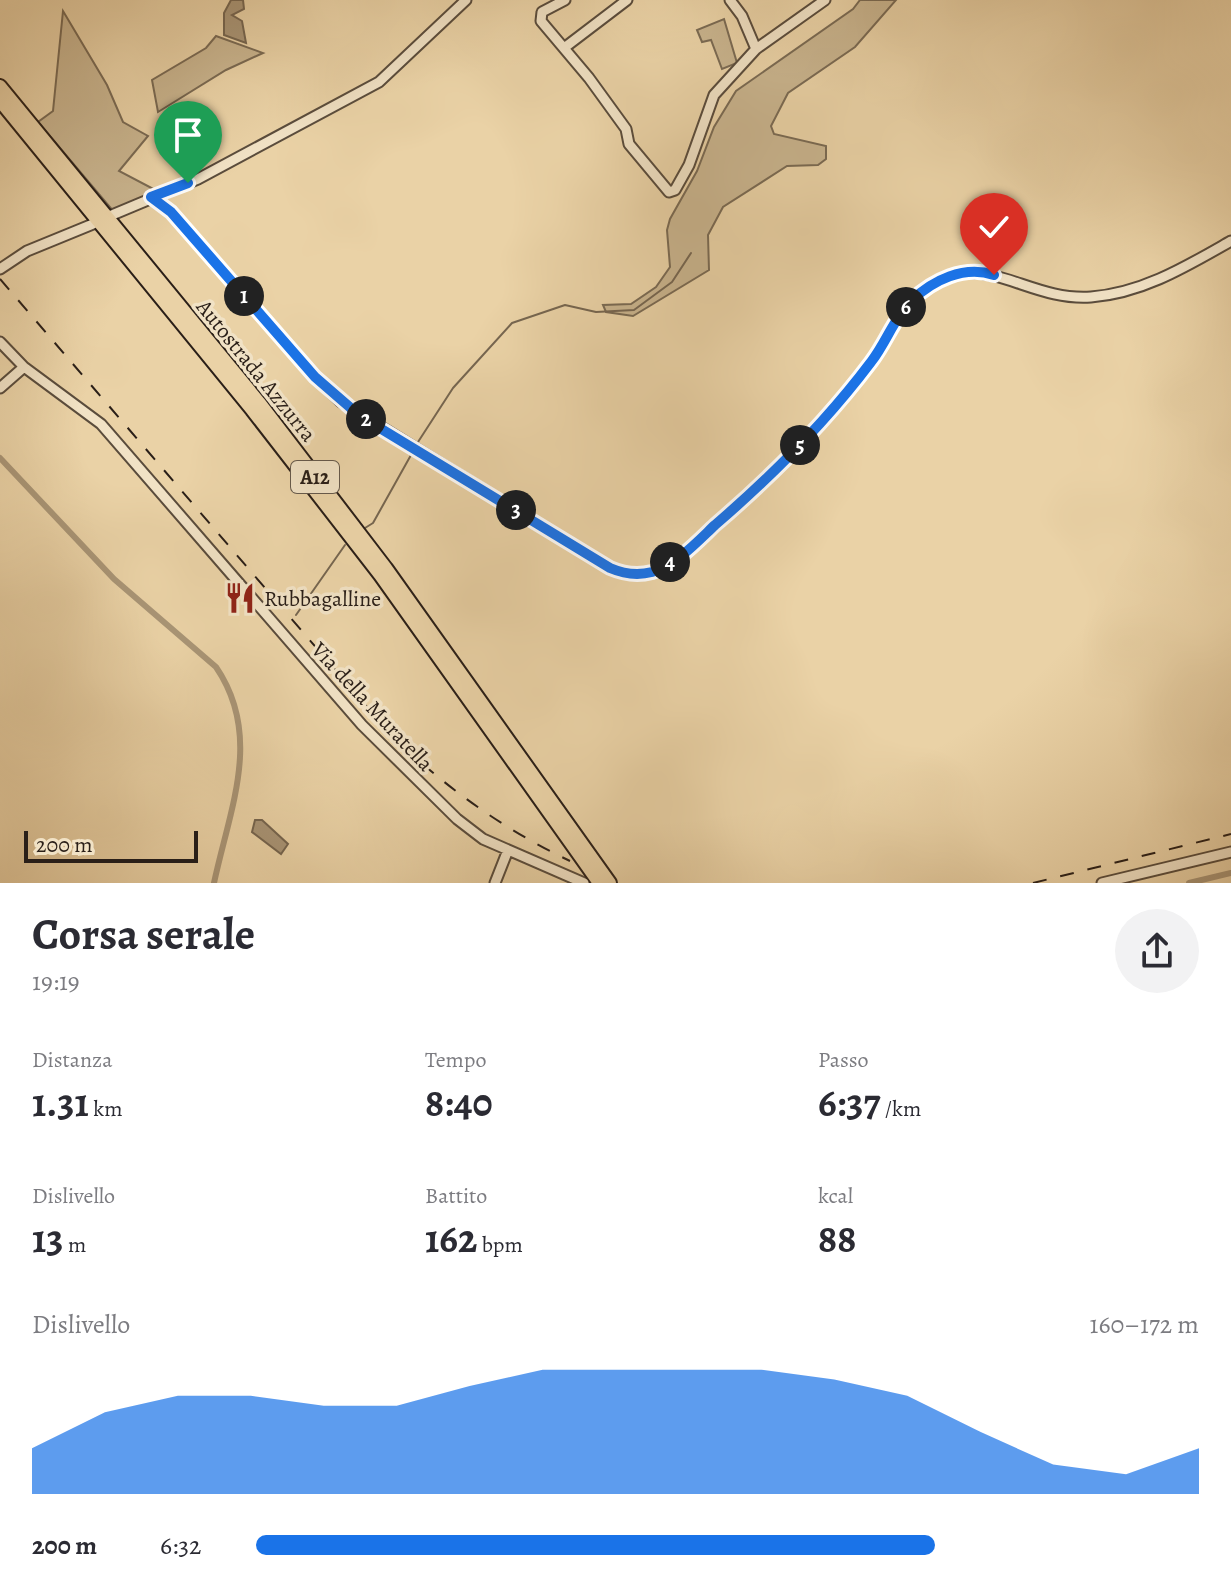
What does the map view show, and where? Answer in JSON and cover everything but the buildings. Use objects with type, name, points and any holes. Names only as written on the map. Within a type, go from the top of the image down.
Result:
[{"type":"highway","name":"Autostrada Azzurra","points":[[0,86],[259,402],[386,568],[610,883]]},
{"type":"highway","name":"Autostrada Azzurra","points":[[0,101],[252,410],[380,575],[599,883]]},
{"type":"street","points":[[112,215],[217,169],[379,82],[466,0]]},
{"type":"street","points":[[565,0],[540,16],[627,131],[629,144],[669,192],[676,190],[687,169],[713,97],[756,49],[825,0]]},
{"type":"street","points":[[564,48],[627,0]]},
{"type":"street","points":[[730,0],[742,16],[756,49]]},
{"type":"street","points":[[151,197],[171,212],[315,377],[341,402],[610,568],[629,574],[653,572],[668,563],[750,495],[820,426],[875,357],[910,303],[946,278],[961,272],[979,271],[1050,294],[1101,296],[1160,279],[1231,241]]},
{"type":"street","points":[[0,269],[27,251],[93,224]]},
{"type":"street","name":"Via della Muratella","points":[[0,342],[24,367],[82,408],[110,434],[362,725],[469,831],[584,883]]},
{"type":"street","points":[[0,388],[24,367]]},
{"type":"street","points":[[495,883],[508,850]]},
{"type":"street","points":[[1102,883],[1231,852]]},
{"type":"shaded area","points":[[231,0],[243,0],[244,9],[232,15],[242,21],[246,43],[224,35],[224,13]]},
{"type":"shaded area","points":[[860,0],[896,0],[855,47],[788,93],[771,126],[774,134],[826,146],[826,159],[818,165],[787,166],[723,207],[708,235],[709,270],[633,316],[606,312],[603,305],[631,304],[656,287],[670,267],[667,230],[670,219],[697,171],[714,127],[736,91],[853,9]]},
{"type":"shaded area","points":[[63,11],[107,85],[123,122],[148,136],[119,171],[161,193],[114,212],[38,122],[53,111]]},
{"type":"shaded area","points":[[724,19],[737,63],[722,69],[711,40],[702,42],[697,30]]},
{"type":"shaded area","points":[[216,36],[263,53],[226,70],[158,112],[152,80],[206,48]]},
{"type":"shaded area","points":[[255,820],[262,820],[288,844],[281,854],[252,832]]},
{"type":"waterway","points":[[418,442],[453,388],[512,323],[565,305],[596,312],[634,310],[672,282],[691,253]]},
{"type":"waterway","points":[[365,528],[373,523],[411,455]]},
{"type":"waterway","points":[[0,458],[114,579],[216,667],[230,693],[238,719],[239,773],[214,883]]},
{"type":"waterway","points":[[296,615],[345,545]]},
{"type":"waterway","points":[[1189,883],[1231,873]]},
{"type":"railway","points":[[0,279],[392,736],[476,806],[570,861]]},
{"type":"railway","points":[[1033,883],[1231,834]]},
{"type":"place","name":"Rubbagalline","points":[[240,598]]},
{"type":"route","points":[[188,183],[151,197],[171,212],[328,391],[360,416],[610,568],[629,574],[653,572],[676,558],[760,486],[820,426],[875,357],[895,323],[916,297],[961,272],[973,270],[994,275]]}]
